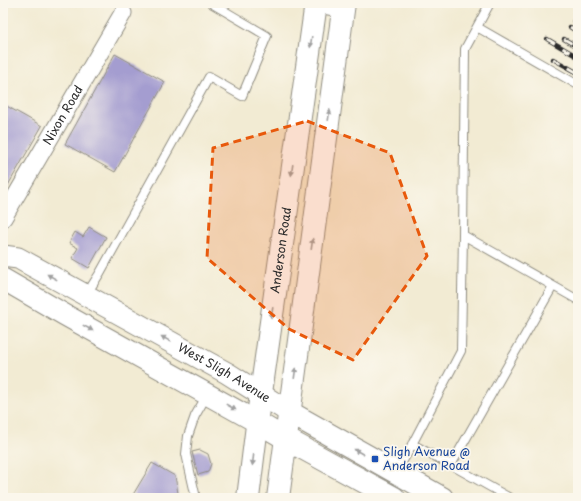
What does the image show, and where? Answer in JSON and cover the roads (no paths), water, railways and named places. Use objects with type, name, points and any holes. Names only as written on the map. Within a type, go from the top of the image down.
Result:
[{"type":"main road","name":"Anderson Road","points":[[248,498],[311,5]]},
{"type":"main road","points":[[278,498],[343,8]]},
{"type":"main road","name":"West Sligh Avenue","points":[[289,412],[442,498]]},
{"type":"main road","points":[[286,440],[394,498]]},
{"type":"street","name":"Nixon Road","points":[[3,218],[123,13]]},
{"type":"street","name":"West Sligh Avenue","points":[[3,256],[18,258],[227,373],[289,412]]},
{"type":"street","points":[[3,279],[258,422],[286,440]]},
{"type":"lane","points":[[86,296],[209,77],[242,96],[268,36],[210,3]]},
{"type":"lane","points":[[395,472],[412,444],[461,351],[465,48],[490,3]]},
{"type":"lane","points":[[311,5],[343,8]]},
{"type":"lane","points":[[477,27],[578,85]]},
{"type":"lane","points":[[463,235],[578,300]]},
{"type":"lane","points":[[452,465],[554,286]]},
{"type":"lane","points":[[196,498],[186,454],[188,436],[195,416],[208,394]]},
{"type":"lane","points":[[412,444],[510,498]]},
{"type":"railway","points":[[574,20],[578,22]]},
{"type":"railway","points":[[570,27],[578,32]]},
{"type":"railway","points":[[547,39],[578,57]]},
{"type":"railway","points":[[564,39],[578,47]]},
{"type":"railway","points":[[553,59],[578,73]]},
{"type":"place","name":"Sligh Avenue @ Anderson Road","points":[[375,459]]}]
